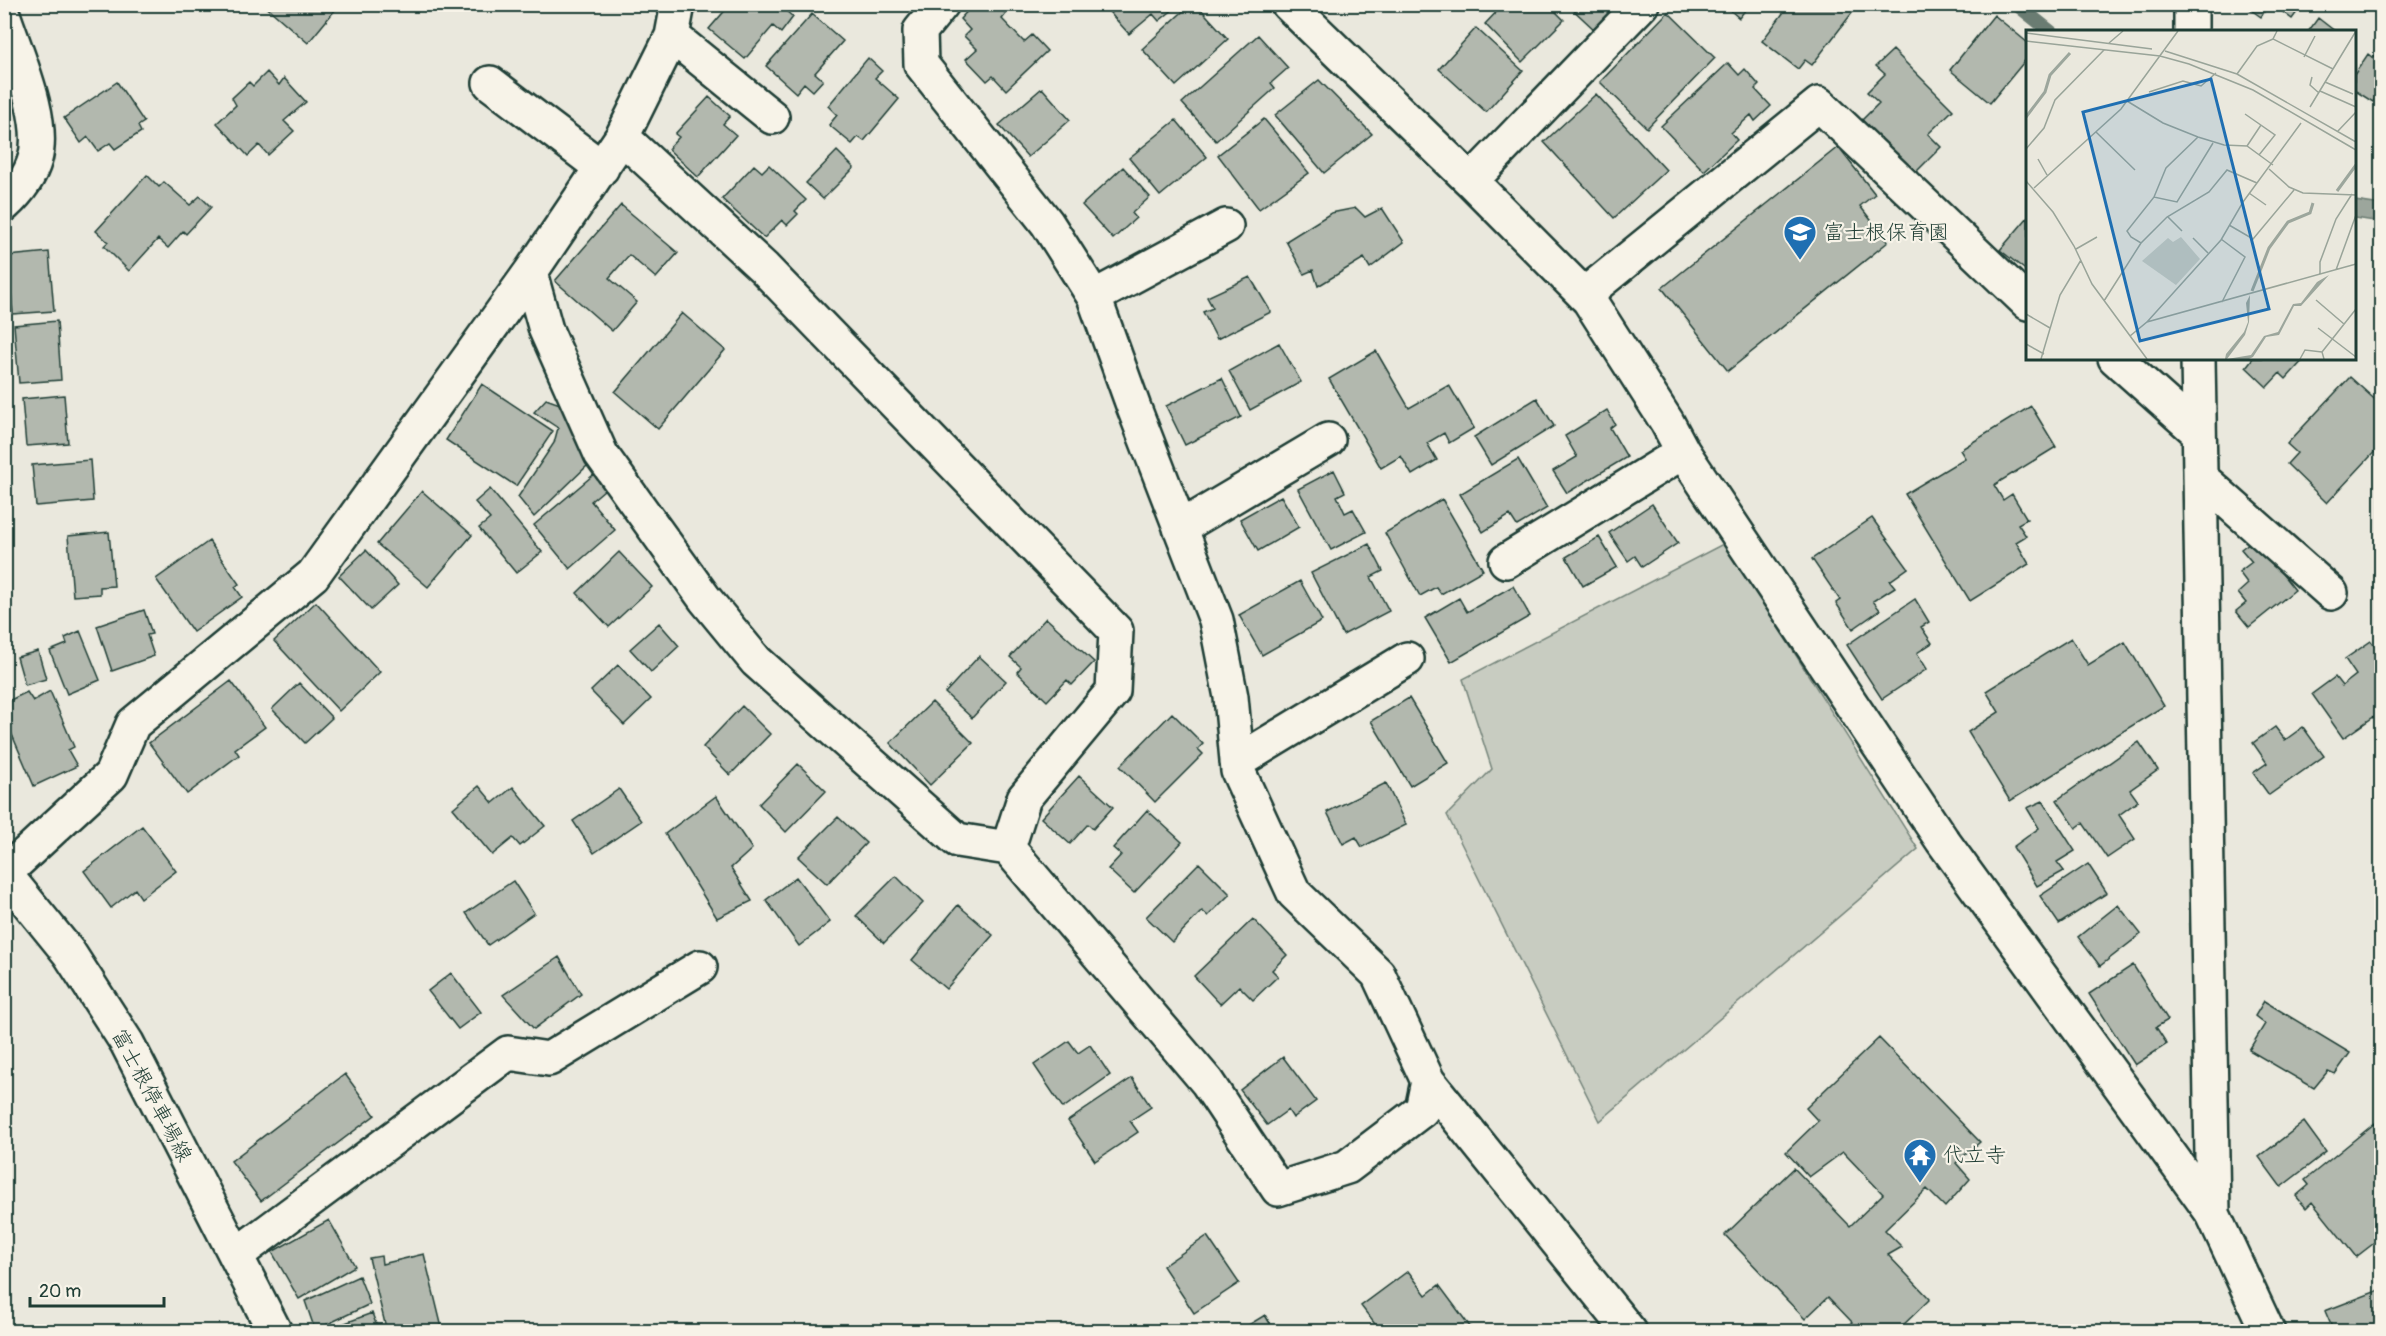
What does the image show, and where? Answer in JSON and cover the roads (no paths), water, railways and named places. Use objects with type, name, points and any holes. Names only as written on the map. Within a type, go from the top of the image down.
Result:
[{"type":"street","points":[[5,873],[111,775],[133,724],[313,575],[530,273],[602,168],[621,137],[672,36],[678,4]]},
{"type":"street","points":[[942,4],[920,31],[921,64],[1047,223],[1094,297],[1216,620],[1231,697],[1238,771],[1294,893],[1378,974],[1428,1081],[1630,1332]]},
{"type":"street","points":[[1288,4],[1471,181],[1584,295],[1667,422],[1683,452],[1942,840],[2213,1214],[2268,1332]]},
{"type":"street","points":[[1471,181],[1642,4]]},
{"type":"street","points":[[2191,4],[2192,30]]},
{"type":"street","points":[[4,17],[37,119],[35,159],[19,191],[4,205]]},
{"type":"street","points":[[672,36],[772,117]]},
{"type":"street","points":[[490,82],[602,168]]},
{"type":"street","points":[[1584,295],[1819,104],[2026,301]]},
{"type":"street","points":[[621,137],[764,268],[1116,631],[1113,691],[1024,798],[1008,848]]},
{"type":"street","points":[[1094,297],[1226,226]]},
{"type":"street","points":[[530,273],[546,330],[601,454],[705,599],[756,661],[957,840],[1008,848],[1207,1082],[1278,1189],[1347,1167],[1422,1110],[1428,1081]]},
{"type":"street","points":[[2117,360],[2199,433]]},
{"type":"street","points":[[2198,360],[2213,1214]]},
{"type":"street","points":[[1180,528],[1328,440]]},
{"type":"street","points":[[1506,561],[1683,452]]},
{"type":"street","points":[[2200,477],[2331,593]]},
{"type":"street","points":[[1237,762],[1407,659]]},
{"type":"street","name":"富士根停車場線","points":[[5,873],[69,953],[127,1043],[275,1332]]},
{"type":"street","points":[[236,1255],[508,1053],[549,1059],[700,967]]},
{"type":"waterway","points":[[2016,4],[2048,30]]},
{"type":"place","name":"富士根保育園","points":[[1800,261]]},
{"type":"place","name":"代立寺","points":[[1920,1184]]}]
